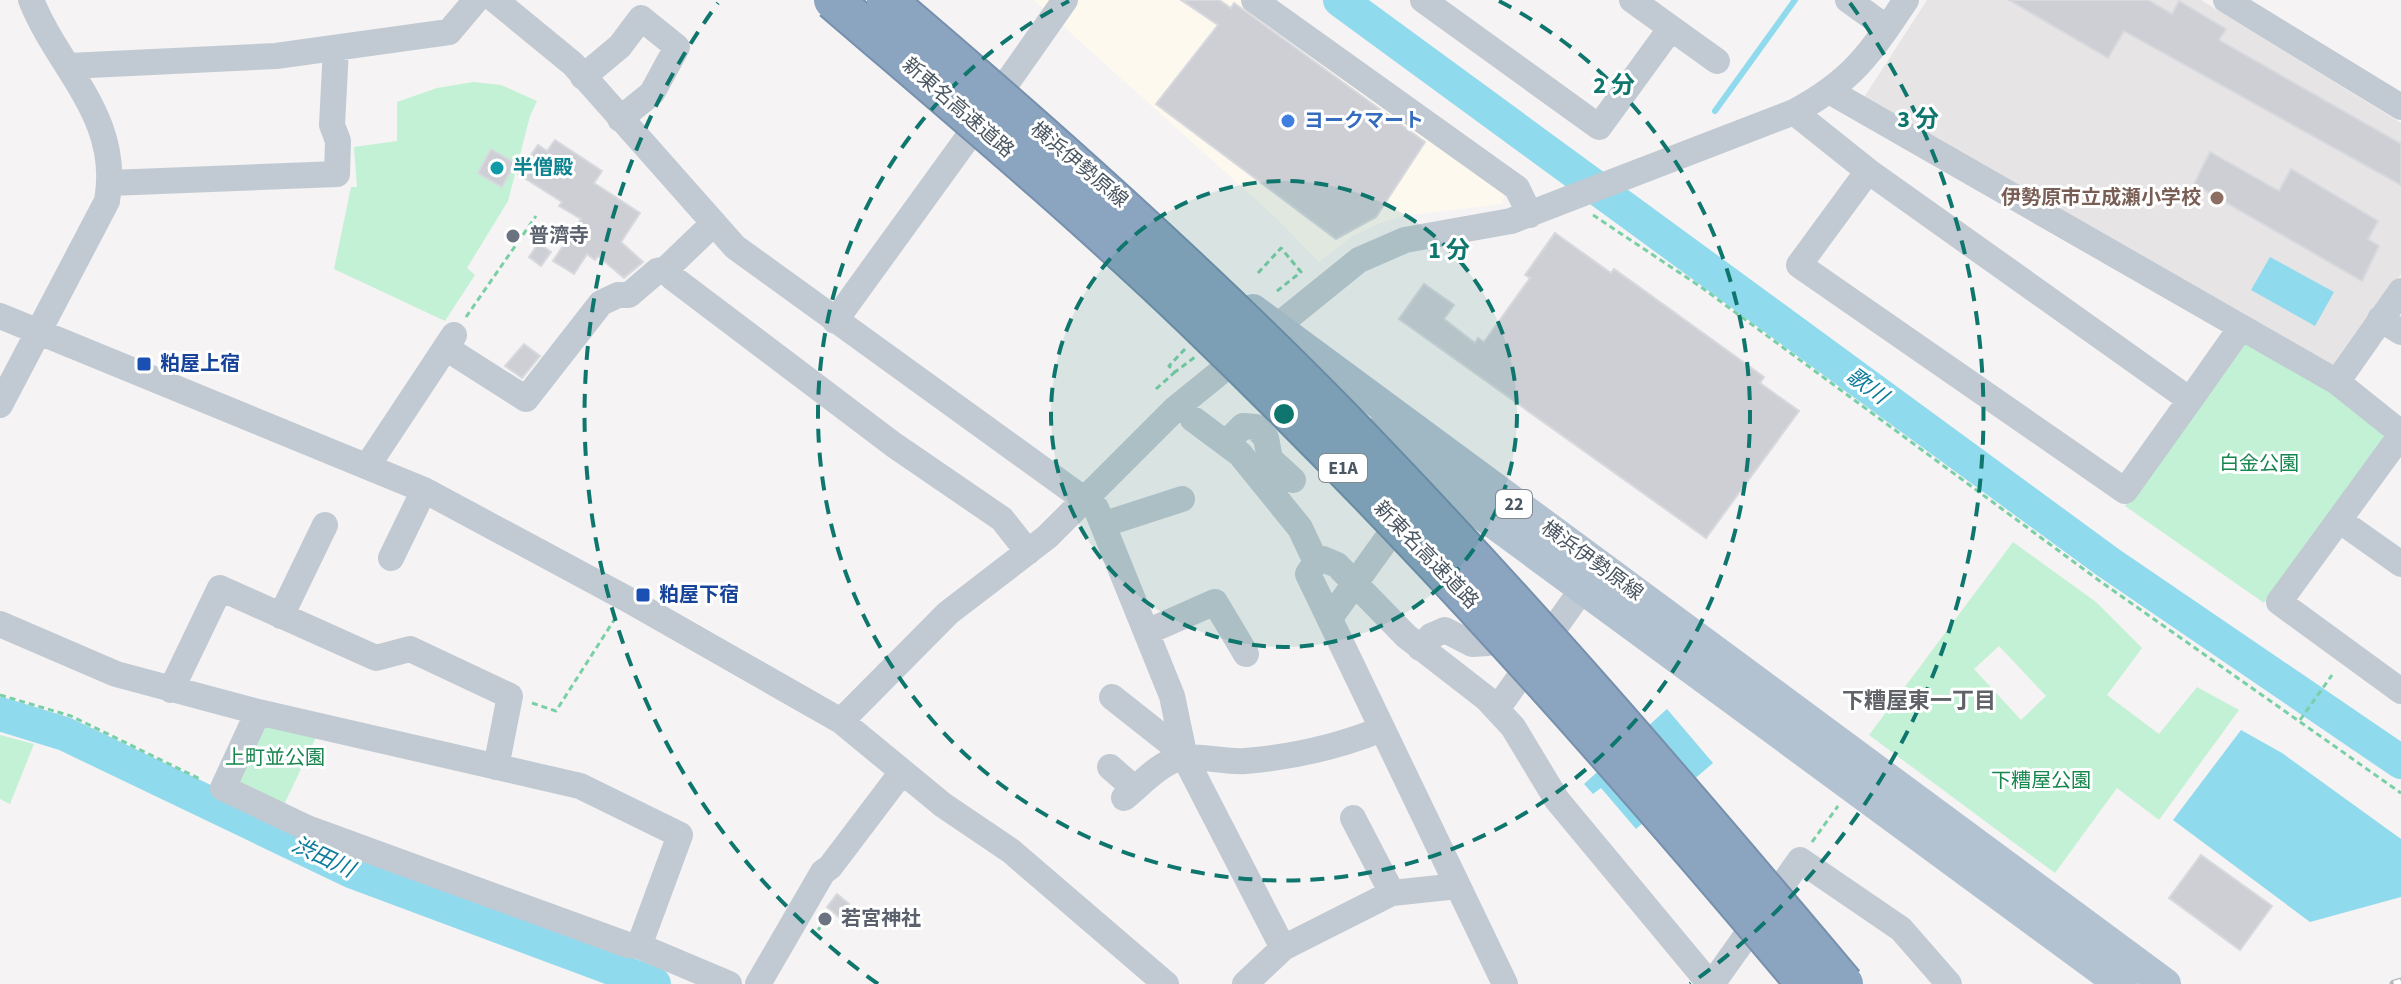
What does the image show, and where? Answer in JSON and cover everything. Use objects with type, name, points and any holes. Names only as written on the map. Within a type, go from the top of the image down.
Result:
[{"type":"highway","name":"新東名高速道路","points":[[833,0],[1169,296],[1321,445],[1568,706],[1806,984]]},
{"type":"highway","name":"新東名高速道路","points":[[884,0],[1041,133],[1218,297],[1337,415],[1590,687],[1844,984]]},
{"type":"main road","name":"横浜伊勢原線","points":[[845,0],[989,107],[1431,477],[2127,977],[2165,984]]},
{"type":"main road","name":"横浜伊勢原線","points":[[884,0],[989,107]]},
{"type":"main road","name":"横浜伊勢原線","points":[[1263,336],[2127,977]]},
{"type":"street","points":[[0,405],[36,331],[107,201],[110,183],[100,121],[31,0]]},
{"type":"street","points":[[69,66],[276,56],[449,32],[476,0]]},
{"type":"street","points":[[495,0],[583,77],[735,247],[1086,497],[1105,524],[1172,696],[1184,756],[1283,948]]},
{"type":"street","points":[[1254,0],[1517,188],[1530,215]]},
{"type":"street","points":[[1423,0],[1599,127],[1671,28]]},
{"type":"street","points":[[1632,0],[1717,61]]},
{"type":"street","points":[[1848,0],[1887,28]]},
{"type":"street","points":[[841,721],[941,619],[1028,552],[1147,434],[1342,272],[1381,248],[1435,233],[1490,227],[1530,215],[1794,112],[1831,92],[1863,62],[1906,0]]},
{"type":"street","points":[[2226,0],[2401,107]]},
{"type":"street","points":[[835,321],[989,107],[1059,2]]},
{"type":"street","points":[[583,77],[620,46],[641,18],[677,47],[652,93],[620,119]]},
{"type":"street","points":[[110,183],[337,174],[338,141],[332,125],[336,48]]},
{"type":"street","points":[[1831,92],[2337,382],[2401,434],[2279,602],[2401,691]]},
{"type":"street","points":[[1794,112],[1868,171],[2190,400]]},
{"type":"street","points":[[1868,171],[1799,265],[2125,491],[2240,329]]},
{"type":"street","points":[[368,465],[450,341],[526,399],[601,303],[618,295],[629,295],[657,271],[666,269],[713,224]]},
{"type":"street","points":[[666,269],[673,278],[781,362],[1002,519],[1028,552]]},
{"type":"street","points":[[2337,382],[2391,326],[2401,291]]},
{"type":"street","points":[[0,316],[424,490],[627,599],[841,721],[902,772],[1011,851],[1166,984]]},
{"type":"street","points":[[1193,419],[1227,442],[1300,528],[1316,562]]},
{"type":"street","points":[[1227,442],[1243,426],[1256,427],[1266,438],[1270,459],[1293,480]]},
{"type":"street","points":[[1330,618],[1431,477]]},
{"type":"street","points":[[391,558],[424,490]]},
{"type":"street","points":[[1105,524],[1182,499]]},
{"type":"street","points":[[2339,520],[2401,564]]},
{"type":"street","points":[[281,616],[325,525]]},
{"type":"street","points":[[1316,562],[1331,561],[1420,648],[1497,709],[1524,742],[1551,792],[1566,812],[1711,984],[1800,860],[1901,929],[1949,984]]},
{"type":"street","points":[[1316,562],[1308,574],[1505,984]]},
{"type":"street","points":[[171,690],[220,588],[376,658],[410,649],[510,696],[496,767]]},
{"type":"street","points":[[1497,709],[1583,588]]},
{"type":"street","points":[[1147,632],[1215,602],[1246,654]]},
{"type":"street","points":[[0,624],[116,674],[171,690],[580,786],[680,835],[639,946]]},
{"type":"street","points":[[1420,648],[1431,636],[1445,630],[1472,644],[1488,643]]},
{"type":"street","points":[[1112,697],[1184,756]]},
{"type":"street","points":[[258,712],[223,788],[307,828],[639,946],[729,984]]},
{"type":"street","points":[[1110,767],[1129,794],[1171,761],[1184,756],[1243,761],[1287,755],[1340,746],[1382,729]]},
{"type":"street","points":[[758,984],[808,893],[902,772]]},
{"type":"street","points":[[1353,818],[1392,893]]},
{"type":"street","points":[[1245,984],[1283,948],[1392,893],[1458,886]]},
{"type":"path","points":[[1572,199],[1701,287],[2097,579],[2401,793]]},
{"type":"path","points":[[450,341],[536,216]]},
{"type":"path","points":[[1258,273],[1281,248],[1301,272],[1277,291]]},
{"type":"path","points":[[1175,372],[1169,366],[1190,344]]},
{"type":"path","points":[[1156,389],[1198,355]]},
{"type":"path","points":[[510,696],[556,711],[627,599]]},
{"type":"path","points":[[2300,720],[2332,675]]},
{"type":"path","points":[[0,695],[71,716],[223,788]]},
{"type":"path","points":[[1800,860],[1842,800]]},
{"type":"shaded area","points":[[1034,0],[1271,0],[1506,190],[1502,204],[1404,216],[1380,223],[1353,236],[1319,262],[1274,216]]},
{"type":"shaded area","name":"伊勢原市立成瀬小学校","points":[[1927,0],[2201,0],[2401,123],[2401,274],[2333,366],[1861,102]]},
{"type":"green space","points":[[473,82],[501,85],[537,101],[530,116],[508,201],[467,268],[475,275],[445,321],[334,269],[351,187],[357,187],[354,147],[397,141],[397,102],[437,88]]},
{"type":"green space","name":"白金公園","points":[[2241,336],[2321,382],[2391,434],[2264,603],[2125,506]]},
{"type":"green space","name":"下糟屋公園","points":[[2013,542],[2096,602],[2142,648],[2107,695],[2159,734],[2197,687],[2239,710],[2159,820],[2117,788],[2055,873],[1869,735]],"holes":[[[1999,646],[2046,696],[2021,720],[1974,669]]]},
{"type":"green space","name":"上町並公園","points":[[259,723],[317,735],[281,811],[233,781]]},
{"type":"green space","points":[[0,735],[34,744],[10,804],[0,799]]},
{"type":"water","points":[[2270,257],[2334,292],[2315,326],[2251,290]]},
{"type":"water","points":[[1667,709],[1713,763],[1636,829],[1601,788],[1593,794],[1584,784]]},
{"type":"water","points":[[2241,730],[2282,753],[2401,839],[2401,897],[2310,922],[2173,820]]},
{"type":"building","points":[[1181,0],[1219,0],[1231,8],[1234,3],[1425,142],[1376,217],[1336,239],[1156,104],[1218,25]]},
{"type":"building","points":[[2009,0],[2148,0],[2172,14],[2179,1],[2226,29],[2219,40],[2401,144],[2401,185],[2124,31],[2108,58]]},
{"type":"building","points":[[555,140],[602,171],[594,183],[640,213],[621,242],[643,262],[624,278],[598,256],[595,260],[587,254],[574,274],[553,261],[581,219],[559,206],[562,202],[518,174],[538,145],[547,151]]},
{"type":"building","name":"半僧殿","points":[[491,149],[515,163],[502,187],[478,173]]},
{"type":"building","points":[[2210,152],[2279,191],[2291,169],[2378,221],[2368,239],[2379,246],[2362,281],[2194,184]]},
{"type":"building","points":[[1555,233],[1611,273],[1614,269],[1764,377],[1760,383],[1799,411],[1706,538],[1399,319],[1424,284],[1454,305],[1444,319],[1475,343],[1478,338],[1484,342],[1530,278],[1525,275]]},
{"type":"building","points":[[539,243],[551,252],[541,266],[529,257]]},
{"type":"building","points":[[524,344],[540,356],[522,378],[505,366]]},
{"type":"building","points":[[2201,855],[2272,906],[2240,950],[2169,898]]},
{"type":"building","points":[[837,894],[849,904],[839,917],[827,907]]},
{"type":"waterway","name":"歌川","points":[[1340,0],[2109,563],[2401,762]]},
{"type":"waterway","points":[[1715,111],[1795,0]]},
{"type":"waterway","name":"渋田川","points":[[0,714],[65,734],[351,871],[654,984]]},
{"type":"railway","points":[[2394,984],[2401,982]]},
{"type":"place","name":"ヨークマート","points":[[1288,121]]},
{"type":"place","name":"半僧殿","points":[[497,168]]},
{"type":"place","name":"伊勢原市立成瀬小学校","points":[[2217,198]]},
{"type":"place","name":"普濟寺","points":[[513,236]]},
{"type":"place","name":"粕屋上宿","points":[[144,364]]},
{"type":"place","name":"粕屋下宿","points":[[643,595]]},
{"type":"place","name":"若宮神社","points":[[825,919]]},
{"type":"district","name":"下糟屋東一丁目","points":[[1919,701]]}]
